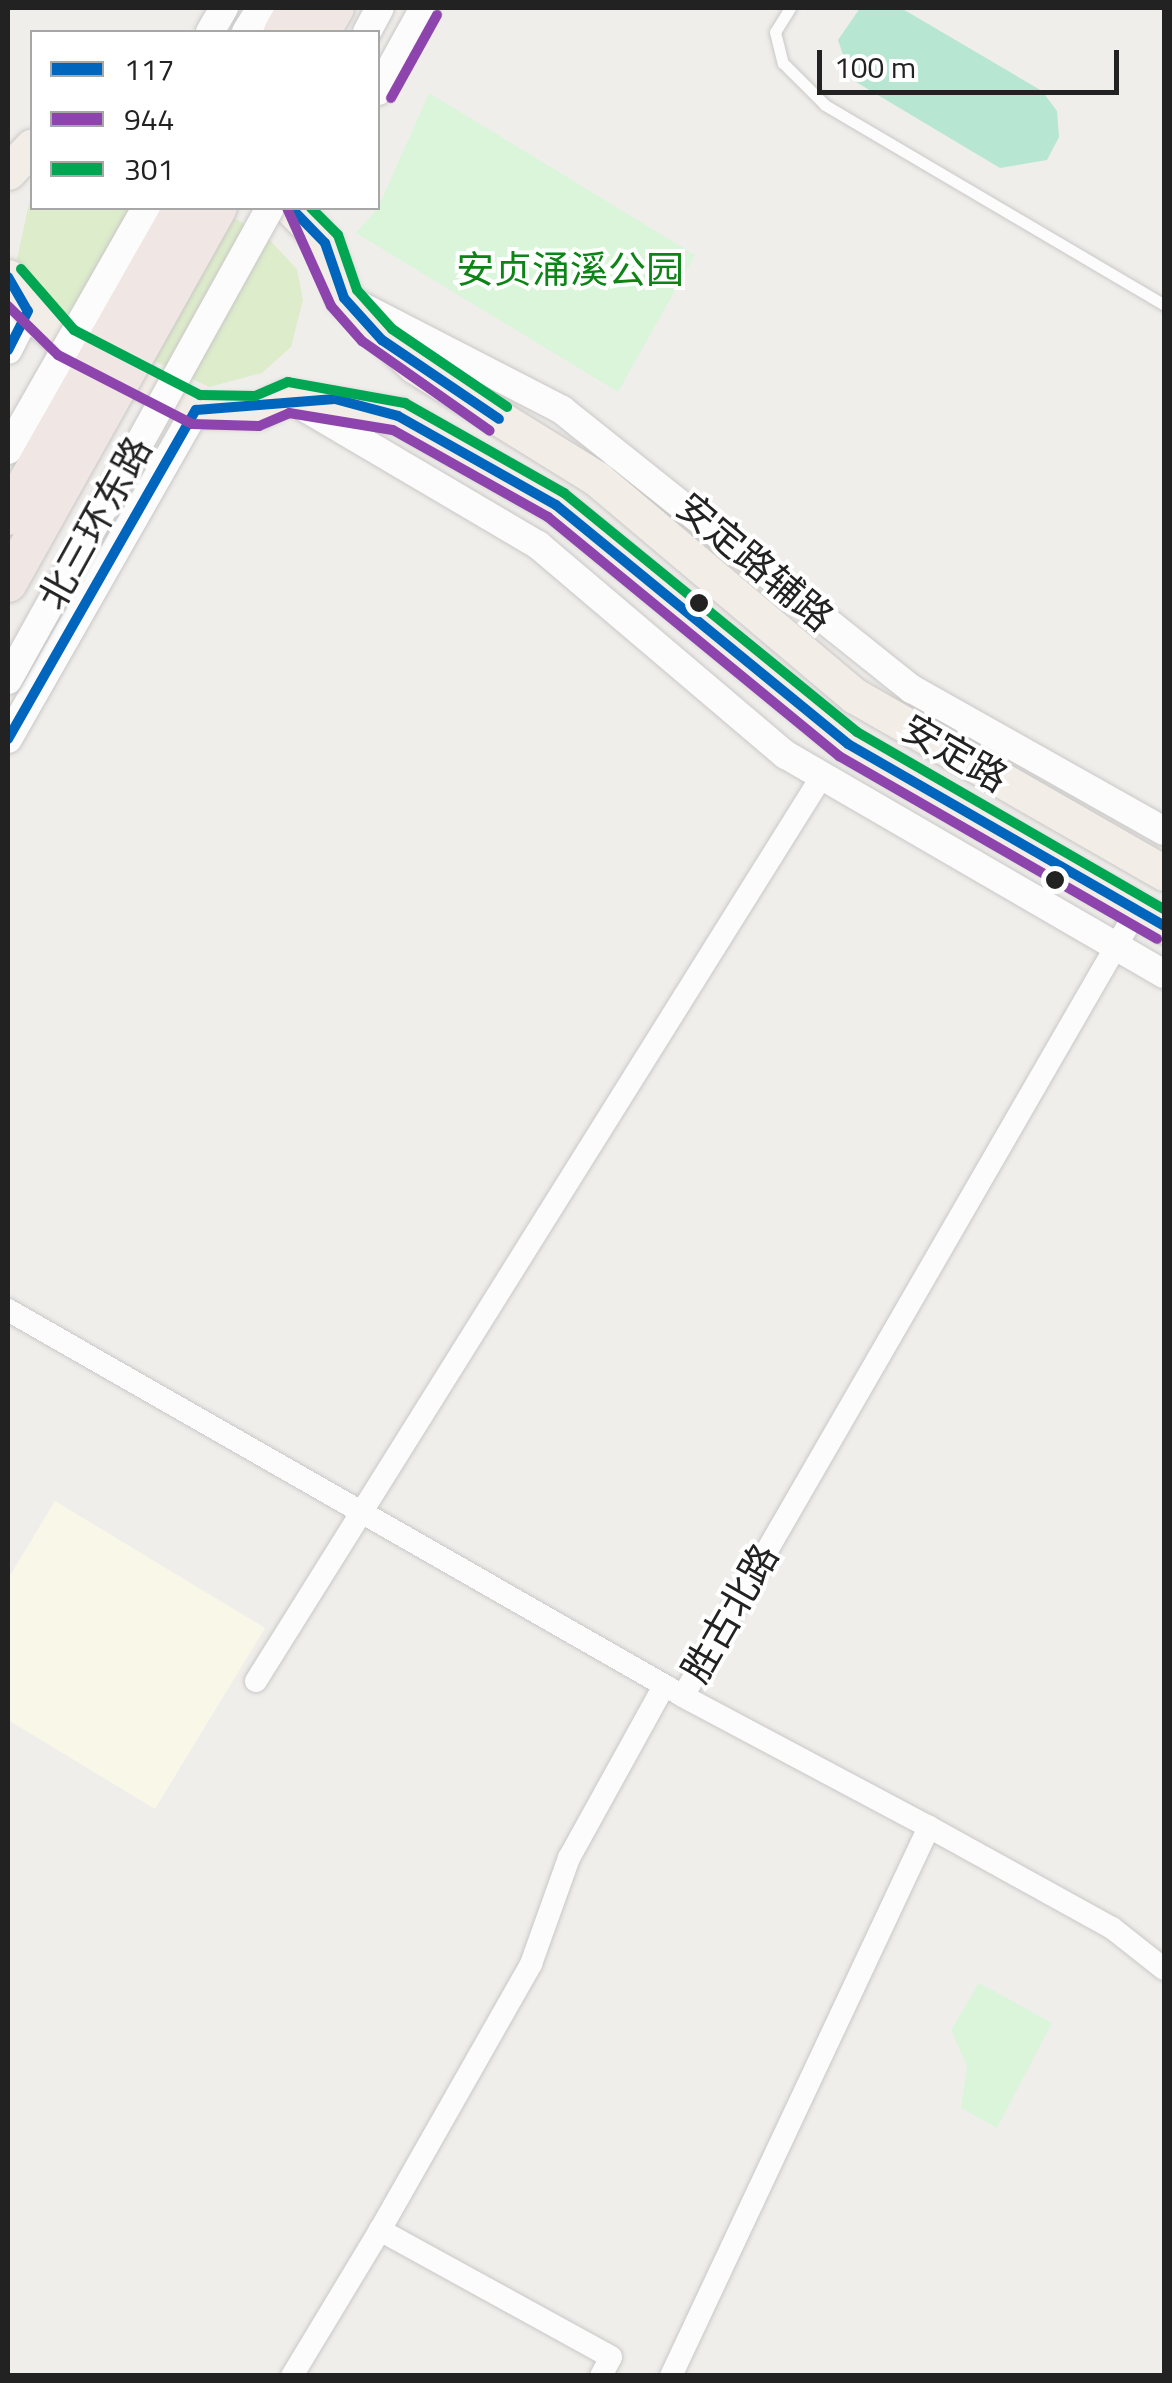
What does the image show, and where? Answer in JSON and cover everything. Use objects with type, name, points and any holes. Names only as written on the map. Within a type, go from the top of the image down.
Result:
[{"type":"highway","points":[[284,30],[297,8]]},
{"type":"highway","points":[[322,30],[336,8]]},
{"type":"highway","points":[[8,516],[182,210]]},
{"type":"highway","points":[[8,583],[217,210]]},
{"type":"main road","points":[[293,210],[325,244],[344,298]]},
{"type":"main road","points":[[8,277],[28,311],[66,343],[196,410]]},
{"type":"main road","name":"安定路","points":[[344,298],[373,331],[597,479],[855,696],[1164,873]]},
{"type":"main road","name":"安定路","points":[[196,410],[258,411],[288,397],[335,399],[398,416],[556,505],[848,744],[1151,918]]},
{"type":"street","points":[[211,30],[224,8]]},
{"type":"street","points":[[247,30],[261,8]]},
{"type":"street","points":[[367,30],[380,8]]},
{"type":"street","points":[[380,87],[424,8]]},
{"type":"street","points":[[8,450],[145,210]]},
{"type":"street","name":"北三环东路","points":[[8,680],[291,210]]},
{"type":"street","name":"安定路辅路","points":[[344,298],[562,410],[912,690],[1164,831]]},
{"type":"street","points":[[8,350],[28,311]]},
{"type":"street","points":[[288,397],[538,545],[744,722],[822,776],[1164,974]]},
{"type":"street","points":[[8,739],[196,410]]},
{"type":"street","points":[[256,1680],[357,1512],[656,1053],[822,776]]},
{"type":"street","points":[[1135,814],[1164,858]]},
{"type":"street","name":"胜古北路","points":[[8,1310],[674,1691],[1114,944],[1151,918]]},
{"type":"street","points":[[292,2376],[532,1964],[569,1858],[674,1691],[1112,1928],[1164,1969]]},
{"type":"street","points":[[671,2376],[929,1827]]},
{"type":"street","points":[[380,2230],[611,2357],[601,2376]]},
{"type":"lane","points":[[790,8],[775,32],[784,63],[825,105],[1164,305]]},
{"type":"shaded area","points":[[55,1501],[265,1628],[155,1809],[8,1720],[8,1579]]},
{"type":"green space","points":[[860,8],[901,8],[1042,91],[1057,111],[1059,137],[1047,160],[1000,168],[851,79],[838,40]]},
{"type":"green space","name":"安贞涌溪公园","points":[[429,93],[695,255],[618,392],[356,233],[380,210]]},
{"type":"green space","points":[[30,199],[30,210],[220,210],[265,235],[297,269],[303,300],[291,347],[262,373],[209,387],[52,312],[17,259]]},
{"type":"green space","points":[[979,1983],[1052,2023],[997,2128],[961,2108],[967,2066],[951,2030]]},
{"type":"transit line","name":"944","points":[[391,98],[437,15]]},
{"type":"transit line","name":"944","points":[[288,210],[331,306],[362,341],[490,431]]},
{"type":"transit line","name":"117","points":[[293,210],[325,243],[344,298],[382,340],[499,419]]},
{"type":"transit line","name":"301","points":[[313,210],[338,235],[357,290],[392,329],[507,407]]},
{"type":"transit line","name":"301","points":[[21,269],[74,330],[200,395],[255,396],[288,382],[405,403],[564,493],[857,732],[1164,909]]},
{"type":"transit line","name":"117","points":[[8,277],[28,311],[8,350]]},
{"type":"transit line","name":"944","points":[[8,306],[58,355],[192,424],[259,426],[289,413],[393,430],[548,517],[839,756],[1157,939]]},
{"type":"transit line","name":"117","points":[[8,739],[196,410],[335,399],[398,416],[556,505],[848,744],[1164,926]]}]
